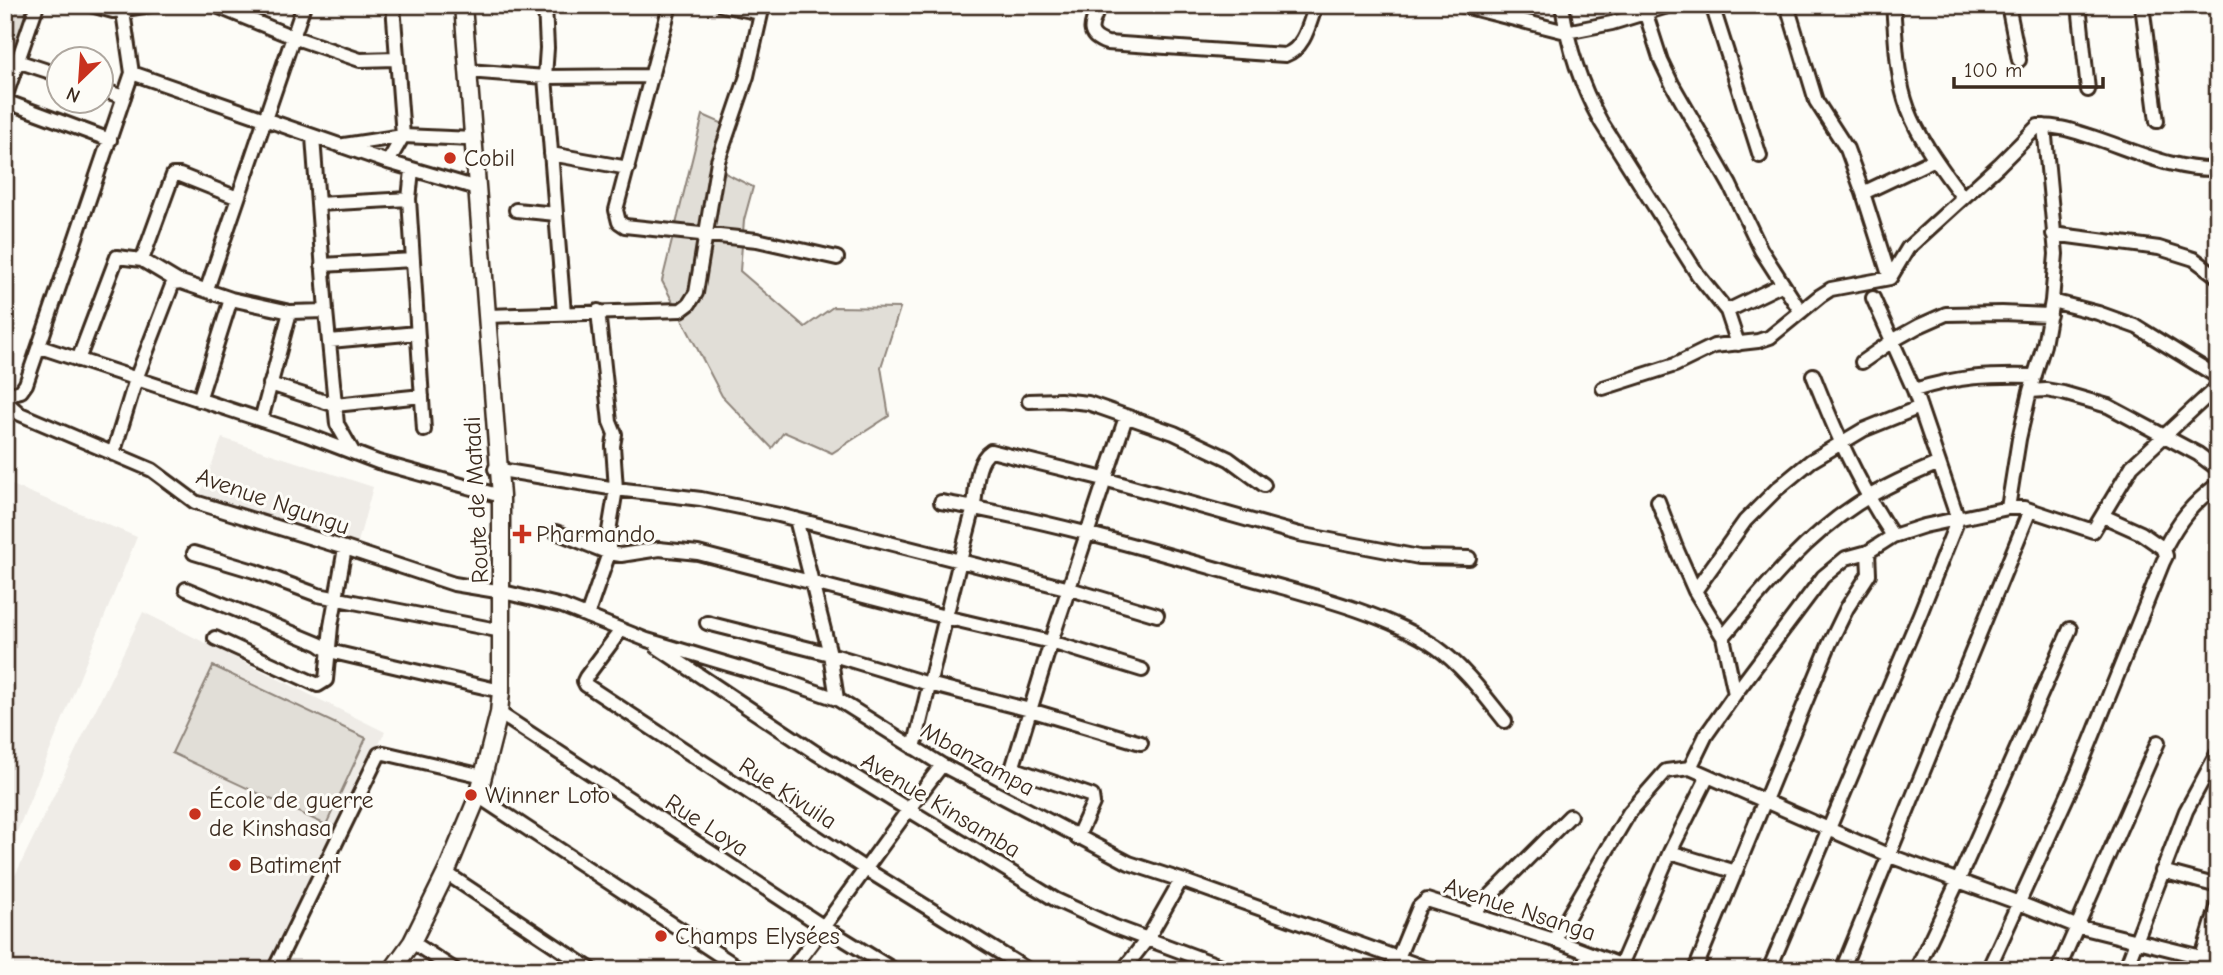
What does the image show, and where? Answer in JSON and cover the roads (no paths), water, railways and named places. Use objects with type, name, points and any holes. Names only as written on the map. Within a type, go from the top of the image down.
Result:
[{"type":"main road","name":"Route de Matadi","points":[[392,970],[412,942],[446,873],[478,796],[499,713],[501,691],[501,496],[463,5]]},
{"type":"street","points":[[37,5],[5,100],[110,140]]},
{"type":"street","points":[[91,5],[107,10],[150,5]]},
{"type":"street","points":[[214,5],[360,60],[396,59]]},
{"type":"street","points":[[207,289],[304,5]]},
{"type":"street","points":[[388,162],[403,136],[393,5]]},
{"type":"street","points":[[545,5],[545,76],[564,313]]},
{"type":"street","points":[[670,5],[616,210],[619,222],[625,226],[757,240],[837,258]]},
{"type":"street","points":[[488,316],[664,312],[681,310],[689,304],[696,293],[718,161],[747,76],[762,9],[722,5]]},
{"type":"street","points":[[1100,5],[1091,24],[1092,34],[1097,40],[1107,43],[1285,55],[1300,46],[1316,5]]},
{"type":"street","points":[[1460,5],[1566,32],[1612,23],[1644,9],[1671,5]]},
{"type":"street","points":[[1562,5],[1566,32],[1589,100],[1698,275],[1727,311],[1738,344]]},
{"type":"street","points":[[1712,5],[1760,156]]},
{"type":"street","points":[[1787,5],[1816,101],[1847,149],[1890,278]]},
{"type":"street","points":[[1893,5],[1896,49],[1904,96],[1914,122],[1935,159],[1963,198]]},
{"type":"street","points":[[2008,5],[2019,60]]},
{"type":"street","points":[[2079,5],[2088,90]]},
{"type":"street","points":[[2142,5],[2157,121]]},
{"type":"street","points":[[2214,5],[2218,20]]},
{"type":"street","points":[[5,398],[21,391],[26,384],[132,73],[122,8]]},
{"type":"street","points":[[1644,9],[1661,61],[1672,84],[1730,185],[1760,250],[1801,312]]},
{"type":"street","points":[[18,61],[46,70]]},
{"type":"street","points":[[468,71],[545,76],[652,76]]},
{"type":"street","points":[[132,73],[313,137],[412,170],[477,188]]},
{"type":"street","points":[[116,94],[124,97]]},
{"type":"street","points":[[2008,508],[2019,439],[2052,301],[2056,254],[2044,126]]},
{"type":"street","points":[[1603,388],[1675,365],[1714,346],[1770,337],[1831,289],[1890,278],[1908,248],[2032,130],[2044,126],[2067,130],[2118,144],[2167,163],[2218,169]]},
{"type":"street","points":[[341,145],[403,136],[473,139]]},
{"type":"street","points":[[313,137],[337,424],[353,452]]},
{"type":"street","points":[[551,155],[628,169]]},
{"type":"street","points":[[1863,194],[1935,159]]},
{"type":"street","points":[[412,170],[410,200],[424,430]]},
{"type":"street","points":[[142,260],[173,175],[180,175],[238,198]]},
{"type":"street","points":[[318,204],[410,200]]},
{"type":"street","points":[[516,210],[556,214]]},
{"type":"street","points":[[2053,234],[2142,244],[2167,250],[2194,259],[2218,277]]},
{"type":"street","points":[[78,360],[117,257],[142,260],[177,281],[231,299],[290,313],[326,311]]},
{"type":"street","points":[[322,265],[413,260]]},
{"type":"street","points":[[113,454],[136,379],[170,288],[177,281]]},
{"type":"street","points":[[1727,311],[1783,284]]},
{"type":"street","points":[[1769,970],[1958,519],[1914,390],[1873,298]]},
{"type":"street","points":[[199,400],[231,299]]},
{"type":"street","points":[[2052,301],[2137,327],[2218,377]]},
{"type":"street","points":[[587,616],[609,553],[616,489],[613,446],[615,434],[610,422],[598,312]]},
{"type":"street","points":[[261,420],[290,313]]},
{"type":"street","points":[[1862,362],[1892,341],[1946,314],[2050,316]]},
{"type":"street","points":[[330,341],[417,333]]},
{"type":"street","points":[[40,347],[378,462],[501,496]]},
{"type":"street","points":[[1813,375],[1867,497],[1893,536]]},
{"type":"street","points":[[1914,390],[1970,376],[2035,376]]},
{"type":"street","points":[[271,384],[335,405],[422,396]]},
{"type":"street","points":[[1690,768],[1706,735],[1735,694],[1823,577],[1846,558],[1868,552],[1893,536],[2008,508],[2031,510],[2093,531],[2132,466],[2218,386]]},
{"type":"street","points":[[2030,391],[2063,393],[2108,407],[2150,427],[2218,468]]},
{"type":"street","name":"Avenue Ngungu","points":[[5,398],[20,414],[152,470],[195,502],[454,584],[502,592]]},
{"type":"street","points":[[1029,401],[1088,403],[1174,433],[1230,459],[1264,485]]},
{"type":"street","points":[[1695,591],[1745,521],[1777,489],[1811,461],[1863,430],[1920,407]]},
{"type":"street","points":[[1077,838],[1093,803],[1092,796],[1018,771],[1013,766],[1126,417]]},
{"type":"street","points":[[915,748],[944,617],[974,508],[981,465],[985,455],[991,451],[1104,479],[1299,534],[1419,557],[1469,558]]},
{"type":"street","points":[[1723,637],[1807,542],[1867,497],[1939,463]]},
{"type":"street","points":[[497,470],[701,499],[796,519],[1070,589],[1157,615]]},
{"type":"street","points":[[2164,549],[2176,525],[2194,503],[2218,484]]},
{"type":"street","points":[[1658,501],[1695,591],[1723,637],[1735,694]]},
{"type":"street","points":[[941,502],[1088,534],[1353,608],[1408,631],[1435,646],[1459,665],[1505,721]]},
{"type":"street","points":[[1842,970],[2031,510]]},
{"type":"street","points":[[1988,970],[2077,775],[2166,556],[2164,549],[2141,533],[2103,516]]},
{"type":"street","points":[[796,519],[830,654],[837,699]]},
{"type":"street","points":[[556,532],[609,553],[621,555],[659,549],[679,550],[1051,642],[1142,670]]},
{"type":"street","points":[[215,638],[318,685],[327,680],[345,548]]},
{"type":"street","points":[[1695,970],[1829,645],[1847,608],[1869,574],[1868,552]]},
{"type":"street","points":[[194,553],[261,573],[298,590],[502,631]]},
{"type":"street","points":[[186,589],[319,644],[329,651],[501,691]]},
{"type":"street","name":"Mbanzampa","points":[[502,592],[562,606],[647,640],[837,699],[942,765],[1129,863],[1181,880],[1395,963],[1431,970]]},
{"type":"street","points":[[707,623],[830,654],[1141,743]]},
{"type":"street","points":[[1916,970],[2070,629]]},
{"type":"street","name":"Rue Kivuila","points":[[621,630],[586,677],[586,685],[864,868],[1028,970]]},
{"type":"street","name":"Avenue Kinsamba","points":[[647,640],[816,753],[1056,900],[1115,927],[1231,970]]},
{"type":"street","name":"Rue Loya","points":[[499,713],[824,928],[894,970]]},
{"type":"street","points":[[2058,970],[2158,742]]},
{"type":"street","points":[[2125,970],[2186,811],[2218,752]]},
{"type":"street","points":[[276,969],[379,754],[483,776]]},
{"type":"street","points":[[791,970],[942,765]]},
{"type":"street","points":[[1554,940],[1629,813],[1666,771],[1690,768],[1764,803],[1890,856],[2076,926],[2200,964],[2218,961]]},
{"type":"street","points":[[1621,965],[1708,776]]},
{"type":"street","points":[[478,796],[742,970]]},
{"type":"street","points":[[1472,914],[1570,816]]},
{"type":"street","points":[[1671,852],[1735,872]]},
{"type":"street","points":[[2162,871],[2218,886]]},
{"type":"street","points":[[446,873],[593,970]]},
{"type":"street","points":[[1123,970],[1148,938],[1181,880]]},
{"type":"street","name":"Avenue Nsanga","points":[[1395,963],[1423,902],[1431,900],[1554,940],[1634,970]]},
{"type":"street","points":[[2200,964],[2218,905]]},
{"type":"street","points":[[412,942],[455,970]]},
{"type":"street","points":[[1582,970],[1588,953]]},
{"type":"place","name":"Cobil","points":[[450,158]]},
{"type":"place","name":"Pharmando","points":[[522,534]]},
{"type":"place","name":"Winner Loto","points":[[471,795]]},
{"type":"place","name":"École de guerre de Kinshasa","points":[[195,814]]},
{"type":"place","name":"Batiment","points":[[235,865]]},
{"type":"place","name":"Champs Elysées","points":[[661,936]]}]
